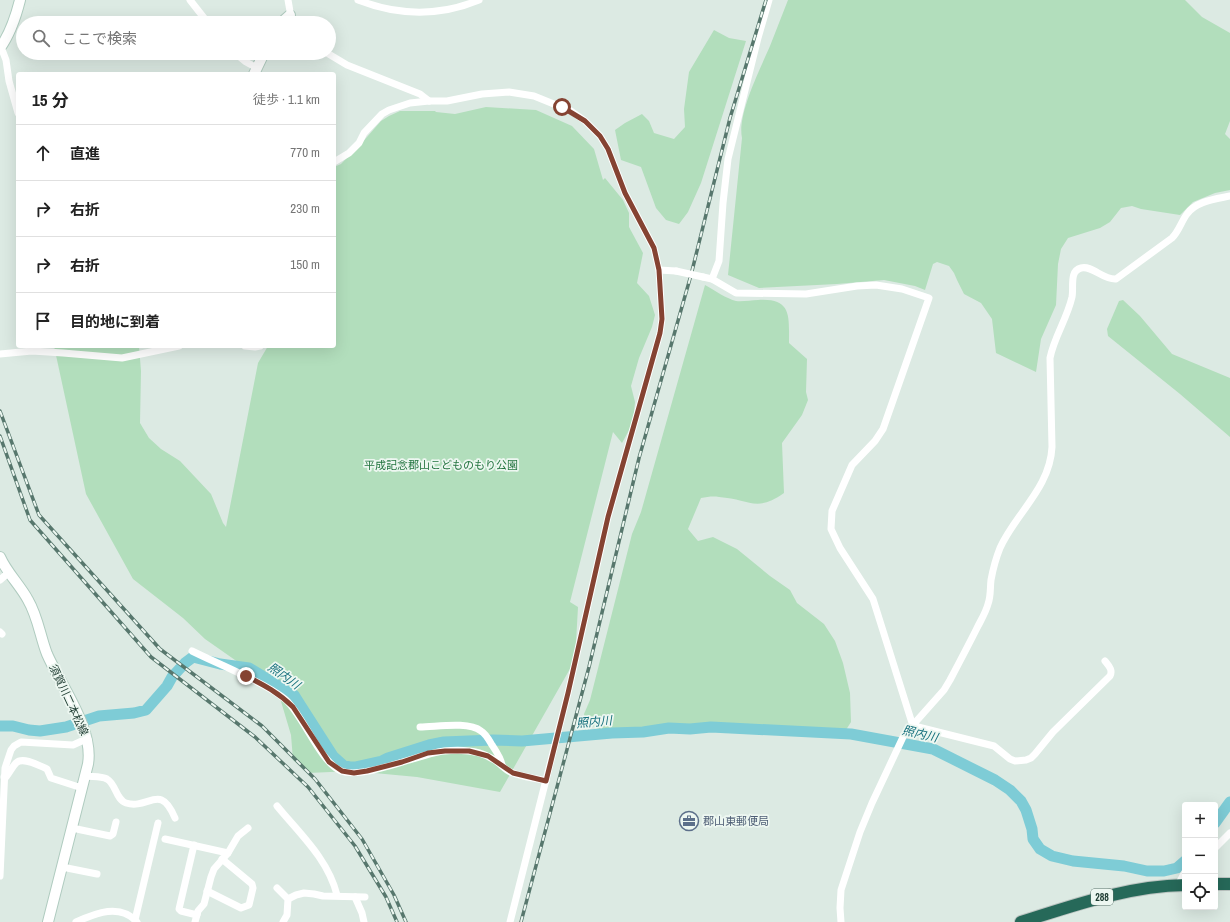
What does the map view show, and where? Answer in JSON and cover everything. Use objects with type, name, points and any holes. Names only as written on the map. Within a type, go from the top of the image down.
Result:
[{"type":"highway","points":[[1218,884],[1230,884]]},
{"type":"highway","name":"288","points":[[1021,922],[1098,898],[1147,888],[1182,885]]},
{"type":"main road","points":[[1,47],[18,9],[20,0]]},
{"type":"main road","points":[[255,71],[260,60]]},
{"type":"main road","name":"須賀川二本松線","points":[[0,557],[8,573],[29,600],[48,656],[87,736],[89,757],[48,922]]},
{"type":"street","points":[[190,0],[203,16]]},
{"type":"street","points":[[288,0],[291,16]]},
{"type":"street","points":[[358,0],[386,8],[425,13],[440,12],[462,7],[479,0]]},
{"type":"street","points":[[712,279],[719,261],[728,159],[769,0]]},
{"type":"street","points":[[1,47],[6,60],[9,81],[16,106]]},
{"type":"street","points":[[336,59],[346,65],[420,94],[429,101]]},
{"type":"street","points":[[244,60],[255,71]]},
{"type":"street","points":[[336,161],[349,153],[359,143],[364,133],[382,114],[410,103],[447,101],[482,94],[509,92],[534,96],[571,111],[585,121],[600,136],[608,149],[625,193],[654,248],[659,270],[662,319],[660,333],[608,517],[570,686],[510,922]]},
{"type":"street","points":[[841,922],[841,890],[860,832],[872,803],[900,743],[914,724],[944,690],[950,680],[988,605],[994,564],[1001,545],[1009,530],[1043,482],[1049,466],[1052,447],[1050,358],[1052,345],[1066,316],[1072,297],[1074,272],[1083,267],[1088,268],[1103,277],[1116,279],[1172,238],[1178,232],[1187,213],[1192,209],[1199,204],[1230,196]]},
{"type":"street","points":[[659,270],[676,271],[712,279],[736,293],[806,294],[857,286],[876,285],[902,289],[930,298],[883,429],[875,441],[852,465],[832,511],[831,521],[831,529],[837,543],[873,599],[910,718],[914,724],[994,746],[1010,759],[1026,760],[1034,756],[1054,732],[1110,676],[1110,668],[1105,661]]},
{"type":"street","points":[[0,354],[32,351],[62,352],[122,358],[170,348]]},
{"type":"street","points":[[0,580],[8,573]]},
{"type":"street","points":[[192,650],[267,686],[280,695],[293,707],[329,762],[342,771],[354,773],[367,771],[402,762],[428,753],[469,751],[482,753],[494,759],[513,773],[546,781]]},
{"type":"street","points":[[420,727],[460,725],[477,728],[484,734],[494,748],[502,765]]},
{"type":"street","points":[[0,876],[3,772],[11,750],[14,746],[21,742],[73,745],[84,740],[87,736]]},
{"type":"street","points":[[3,772],[6,777],[11,772],[16,762],[28,761],[47,769],[51,778],[82,788]]},
{"type":"street","points":[[85,776],[107,779],[112,783],[122,801],[127,803],[140,803],[151,799],[159,799],[168,805],[175,818]]},
{"type":"street","points":[[277,806],[315,850],[333,881],[337,896]]},
{"type":"street","points":[[72,828],[110,836],[113,834],[116,822]]},
{"type":"street","points":[[76,922],[88,916],[112,910],[122,912],[136,921],[158,824]]},
{"type":"street","points":[[194,845],[179,910],[196,919],[200,908],[204,904],[214,869],[228,853],[238,836],[248,828]]},
{"type":"street","points":[[1218,845],[1230,833]]},
{"type":"street","points":[[164,839],[228,853]]},
{"type":"street","points":[[207,891],[240,908],[249,905],[252,884],[222,859]]},
{"type":"street","points":[[62,867],[97,874]]},
{"type":"street","points":[[277,888],[288,899],[287,915],[283,922]]},
{"type":"street","points":[[288,899],[304,893],[323,896],[365,896]]},
{"type":"street","points":[[355,897],[364,922]]},
{"type":"green space","points":[[788,0],[1185,0],[1202,17],[1230,33],[1230,121],[1225,134],[1230,139],[1230,190],[1215,193],[1193,202],[1180,215],[1141,209],[1132,206],[1121,208],[1110,222],[1100,228],[1068,238],[1061,249],[1058,264],[1056,305],[1041,339],[1036,372],[996,353],[992,319],[981,303],[964,294],[949,266],[937,262],[933,264],[925,290],[915,286],[884,280],[759,288],[728,275],[743,117],[755,79]]},
{"type":"green space","points":[[714,30],[729,38],[746,41],[701,183],[688,212],[679,224],[666,220],[656,208],[641,167],[621,160],[615,130],[642,114],[649,121],[654,133],[674,139],[685,127],[684,109],[689,72]]},
{"type":"green space","name":"平成記念郡山こどものもり公園","points":[[486,107],[536,110],[572,126],[594,149],[603,180],[605,178],[623,200],[629,213],[629,227],[643,253],[637,283],[649,296],[655,315],[652,327],[639,358],[631,386],[635,402],[633,423],[622,443],[613,432],[570,602],[578,607],[575,660],[500,792],[417,777],[353,771],[308,773],[293,760],[291,735],[280,698],[266,679],[205,639],[183,618],[133,579],[86,494],[54,348],[139,348],[141,371],[140,423],[149,438],[161,449],[180,461],[211,494],[226,527],[258,363],[267,348],[336,348],[336,166],[341,164],[381,121],[400,111],[435,111],[455,114]]},
{"type":"green space","points":[[705,285],[732,300],[769,300],[777,302],[783,306],[788,317],[789,343],[807,359],[806,392],[808,400],[802,415],[782,443],[784,493],[774,499],[759,504],[729,498],[701,498],[688,529],[698,541],[713,537],[737,549],[790,590],[797,603],[824,624],[835,641],[843,663],[850,693],[851,722],[844,733],[797,728],[714,723],[627,733],[597,729],[585,720],[584,714],[590,700],[632,534],[641,512]]},
{"type":"green space","points":[[1123,300],[1140,316],[1172,354],[1230,378],[1230,437],[1180,394],[1108,336],[1107,329],[1119,301]]},
{"type":"waterway","name":"照内川","points":[[0,726],[13,726],[40,731],[66,727],[99,716],[134,713],[146,710],[167,686],[172,677],[193,657],[220,664],[249,668],[294,695],[333,756],[343,765],[350,767],[382,761],[429,745],[444,742],[493,740],[522,741],[612,733],[643,732],[669,728],[690,729],[711,727],[851,734],[933,749],[995,780],[1010,790],[1021,801],[1026,810],[1032,829],[1033,839],[1040,849],[1052,856],[1073,861],[1124,866],[1147,871],[1164,871],[1177,868],[1182,864]]},
{"type":"waterway","name":"照内川","points":[[1218,819],[1230,802]]},
{"type":"railway","points":[[521,922],[589,667],[639,458],[691,275],[730,118],[766,0]]},
{"type":"railway","points":[[0,411],[39,515],[160,649],[262,726],[315,779],[362,839],[394,895],[406,922]]},
{"type":"railway","points":[[0,436],[30,520],[151,657],[255,737],[308,787],[355,846],[386,897],[397,922]]},
{"type":"place","name":"郡山東郵便局","points":[[689,821]]},
{"type":"route","points":[[246,676],[274,690],[286,700],[293,707],[329,762],[335,768],[342,771],[354,773],[367,771],[402,762],[428,753],[469,751],[482,753],[488,756],[513,773],[546,781],[568,693],[608,517],[660,333],[662,319],[658,259],[654,248],[625,193],[608,149],[600,136],[585,121],[571,111],[562,107]]}]
